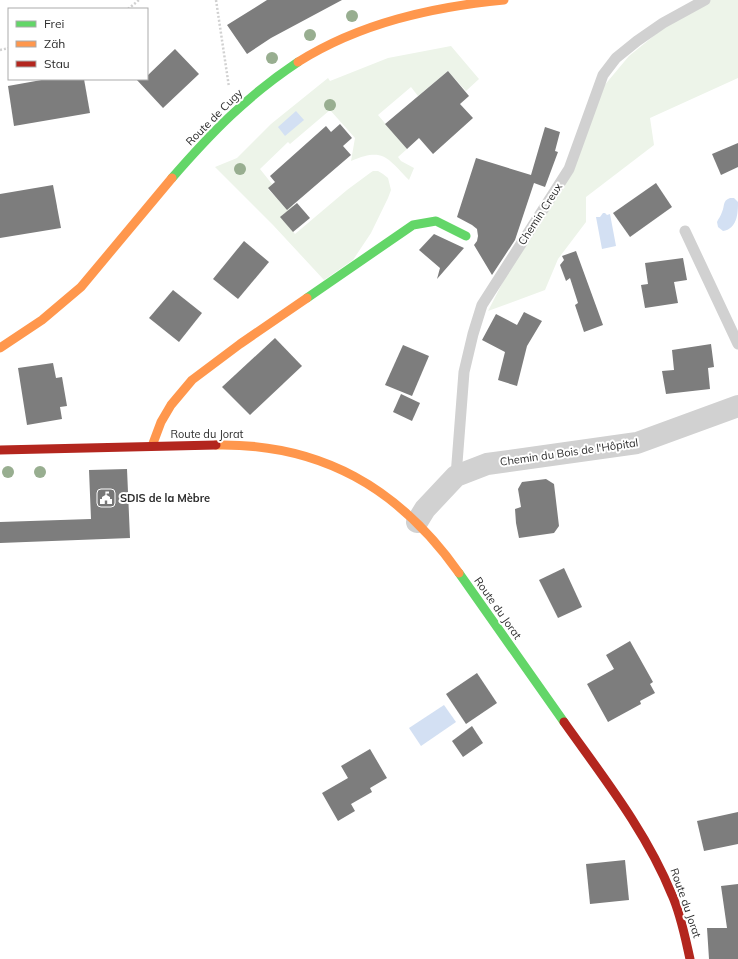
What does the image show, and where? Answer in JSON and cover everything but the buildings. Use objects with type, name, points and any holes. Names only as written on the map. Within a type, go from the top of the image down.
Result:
[{"type":"street","name":"Route de Cugy","points":[[0,348],[24,334],[53,312],[80,287],[201,144],[225,119],[255,92],[281,72],[332,44],[356,33],[383,24],[441,8],[504,0]]},
{"type":"street","name":"Route du Jorat","points":[[152,446],[161,422],[171,405],[192,380],[240,344],[413,225],[436,221],[466,236]]},
{"type":"street","name":"Chemin du Bois de l'Hôpital","points":[[417,522],[425,509],[456,476],[487,464],[637,443],[738,406]]},
{"type":"street","name":"Route du Jorat","points":[[0,450],[219,444],[276,450],[300,454],[350,474],[370,485],[393,501],[417,522],[445,553],[618,798],[667,879],[684,928],[690,959]]},
{"type":"lane","name":"Chemin Creux","points":[[456,476],[464,372],[482,305],[569,169],[602,75],[616,58],[638,41],[663,23],[705,0]]},
{"type":"lane","points":[[685,231],[738,344]]},
{"type":"path","points":[[129,8],[139,0]]},
{"type":"path","points":[[216,0],[229,85]]},
{"type":"shaded area","points":[[705,0],[738,0],[738,78],[650,118],[654,145],[586,197],[586,222],[558,259],[545,290],[488,311],[506,276],[571,172],[603,87],[629,56],[666,26]]},
{"type":"shaded area","points":[[451,46],[479,79],[466,91],[448,71],[418,96],[411,87],[378,115],[407,149],[398,157],[401,161],[414,168],[409,180],[390,161],[378,155],[362,157],[351,161],[355,138],[330,110],[290,144],[288,142],[260,169],[272,184],[268,189],[283,205],[288,201],[293,206],[281,217],[295,234],[347,190],[373,171],[378,171],[388,178],[391,190],[371,233],[353,260],[324,280],[273,225],[215,167],[237,158],[271,124],[328,78],[330,81],[388,58]]},
{"type":"water","points":[[296,111],[304,120],[285,136],[278,127]]},
{"type":"water","points":[[730,198],[734,198],[738,202],[737,216],[734,224],[728,230],[723,231],[718,227],[717,222],[722,213],[725,202]]},
{"type":"water","points":[[603,213],[607,215],[610,214],[616,246],[602,249],[596,217],[600,217]]},
{"type":"water","points":[[444,705],[456,722],[421,746],[409,728]]},
{"type":"traffic: fast","points":[[172,178],[201,145],[246,102],[262,88],[298,62]]},
{"type":"traffic: fast","points":[[307,298],[413,225],[436,221],[466,236]]},
{"type":"traffic: fast","points":[[459,573],[564,722]]},
{"type":"traffic: slow","points":[[298,62],[322,48],[346,37],[397,19],[450,7],[504,0]]},
{"type":"traffic: slow","points":[[0,348],[42,320],[81,287],[172,178]]},
{"type":"traffic: slow","points":[[152,446],[161,422],[171,405],[192,380],[240,344],[307,298]]},
{"type":"traffic: slow","points":[[216,445],[254,446],[290,452],[323,462],[354,476],[383,495],[410,517],[436,543],[459,573]]},
{"type":"traffic: jam","points":[[0,450],[216,445]]},
{"type":"traffic: jam","points":[[564,722],[623,805],[650,849],[678,910],[690,959]]},
{"type":"place","name":"SDIS de la Mèbre","points":[[106,498]]}]
